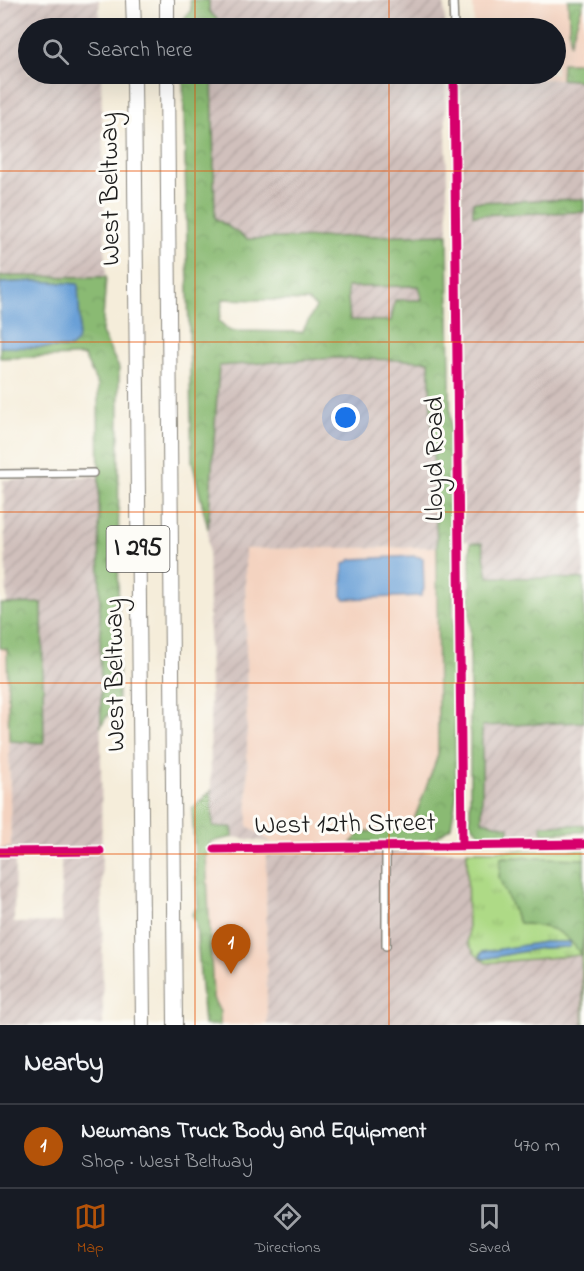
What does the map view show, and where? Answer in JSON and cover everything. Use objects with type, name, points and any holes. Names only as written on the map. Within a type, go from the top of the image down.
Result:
[{"type":"highway","points":[[134,0],[134,18]]},
{"type":"highway","points":[[166,0],[167,18]]},
{"type":"highway","name":"West Beltway","points":[[134,84],[142,1025]]},
{"type":"highway","name":"West Beltway","points":[[167,84],[175,1025]]},
{"type":"street","points":[[453,0],[454,18]]},
{"type":"street","name":"Lloyd Road","points":[[454,84],[462,845]]},
{"type":"street","points":[[0,474],[93,472]]},
{"type":"street","name":"West 12th Street","points":[[215,849],[584,844]]},
{"type":"street","points":[[386,847],[386,946]]},
{"type":"street","points":[[0,852],[100,851]]},
{"type":"shaded area","points":[[0,0],[99,0],[100,18],[18,18],[18,84],[101,84],[106,277],[0,276]]},
{"type":"shaded area","points":[[209,0],[444,0],[445,18],[216,18],[209,11]]},
{"type":"shaded area","points":[[473,0],[568,0],[570,42],[582,4],[584,4],[584,63],[566,63],[566,18],[474,18]]},
{"type":"shaded area","points":[[566,79],[584,81],[584,199],[473,202],[473,215],[584,212],[584,579],[488,578],[482,543],[463,541],[461,84],[566,84]]},
{"type":"shaded area","points":[[212,84],[445,84],[448,234],[247,239],[215,219]]},
{"type":"shaded area","points":[[419,286],[422,300],[391,321],[350,320],[347,287]]},
{"type":"shaded area","points":[[335,358],[429,361],[437,547],[245,549],[248,826],[272,843],[233,837],[231,827],[213,827],[211,791],[208,529],[218,366]]},
{"type":"shaded area","points":[[99,476],[103,1025],[0,1025],[0,848],[11,847],[9,741],[44,742],[42,604],[7,604],[3,480]],"holes":[[[61,854],[62,922],[14,923],[15,855]]]},
{"type":"shaded area","points":[[437,547],[438,756],[411,828],[361,832],[351,843],[272,843],[248,826],[245,549]],"holes":[[[415,556],[423,558],[369,597],[345,599],[352,559]]]},
{"type":"shaded area","points":[[0,648],[7,649],[11,848],[0,848]]},
{"type":"shaded area","points":[[584,722],[584,825],[542,825],[543,833],[509,835],[509,827],[482,821],[482,725]]},
{"type":"shaded area","points":[[467,851],[468,943],[475,954],[486,963],[581,955],[583,1025],[267,1025],[266,853]]},
{"type":"shaded area","points":[[266,853],[267,1025],[220,1025],[220,1012],[213,998],[206,854]]},
{"type":"green space","points":[[190,0],[209,0],[209,11],[216,18],[184,18],[191,10]]},
{"type":"green space","points":[[568,0],[584,0],[570,44]]},
{"type":"green space","points":[[566,63],[584,63],[584,81],[566,79]]},
{"type":"green space","points":[[183,84],[212,84],[215,218],[247,239],[448,234],[456,798],[451,827],[432,840],[351,843],[361,832],[411,828],[438,755],[437,547],[429,361],[335,358],[219,366],[208,529],[192,461]],"holes":[[[419,286],[422,300],[395,300],[391,321],[350,320],[347,287]],[[223,299],[308,301],[316,307],[302,332],[230,331],[219,321]]]},
{"type":"green space","points":[[584,199],[584,212],[473,215],[473,202]]},
{"type":"green space","points":[[0,276],[106,277],[102,333],[119,368],[118,699],[101,726],[98,386],[84,356],[0,358],[0,347],[70,348],[38,281],[0,283]]},
{"type":"green space","points":[[470,543],[482,543],[488,577],[584,579],[584,722],[482,726],[482,821],[509,827],[509,835],[481,835],[470,822]]},
{"type":"green space","points":[[42,603],[44,743],[9,741],[7,649],[0,648],[0,604]]},
{"type":"green space","points":[[211,791],[213,827],[232,827],[233,837],[210,842],[209,854],[206,854],[213,998],[220,1012],[220,1025],[204,1025],[196,923],[192,914],[198,906],[192,809]]},
{"type":"green space","points":[[541,825],[584,825],[584,832],[543,833]]},
{"type":"green space","points":[[584,850],[584,859],[501,857],[519,923],[561,933],[568,938],[581,954],[584,934],[584,1025],[581,955],[486,963],[475,954],[468,943],[467,851]],"holes":[[[544,942],[570,942],[569,947],[541,948],[484,959],[480,954]]]},
{"type":"green space","points":[[501,857],[584,859],[584,934],[581,955],[568,939],[554,930],[519,923],[499,878]]},
{"type":"water","points":[[38,281],[78,284],[80,322],[77,342],[70,348],[0,347],[0,283]]},
{"type":"water","points":[[415,556],[423,558],[424,589],[421,596],[345,599],[342,596],[343,565],[352,559]]},
{"type":"water","points":[[544,942],[570,942],[570,947],[541,948],[484,959],[480,957],[482,952]]},
{"type":"cycle path","points":[[454,84],[462,845]]},
{"type":"cycle path","points":[[215,849],[584,844]]},
{"type":"cycle path","points":[[0,852],[100,851]]},
{"type":"place","name":"Newmans Truck Body and Equipment","points":[[231,974]]}]
